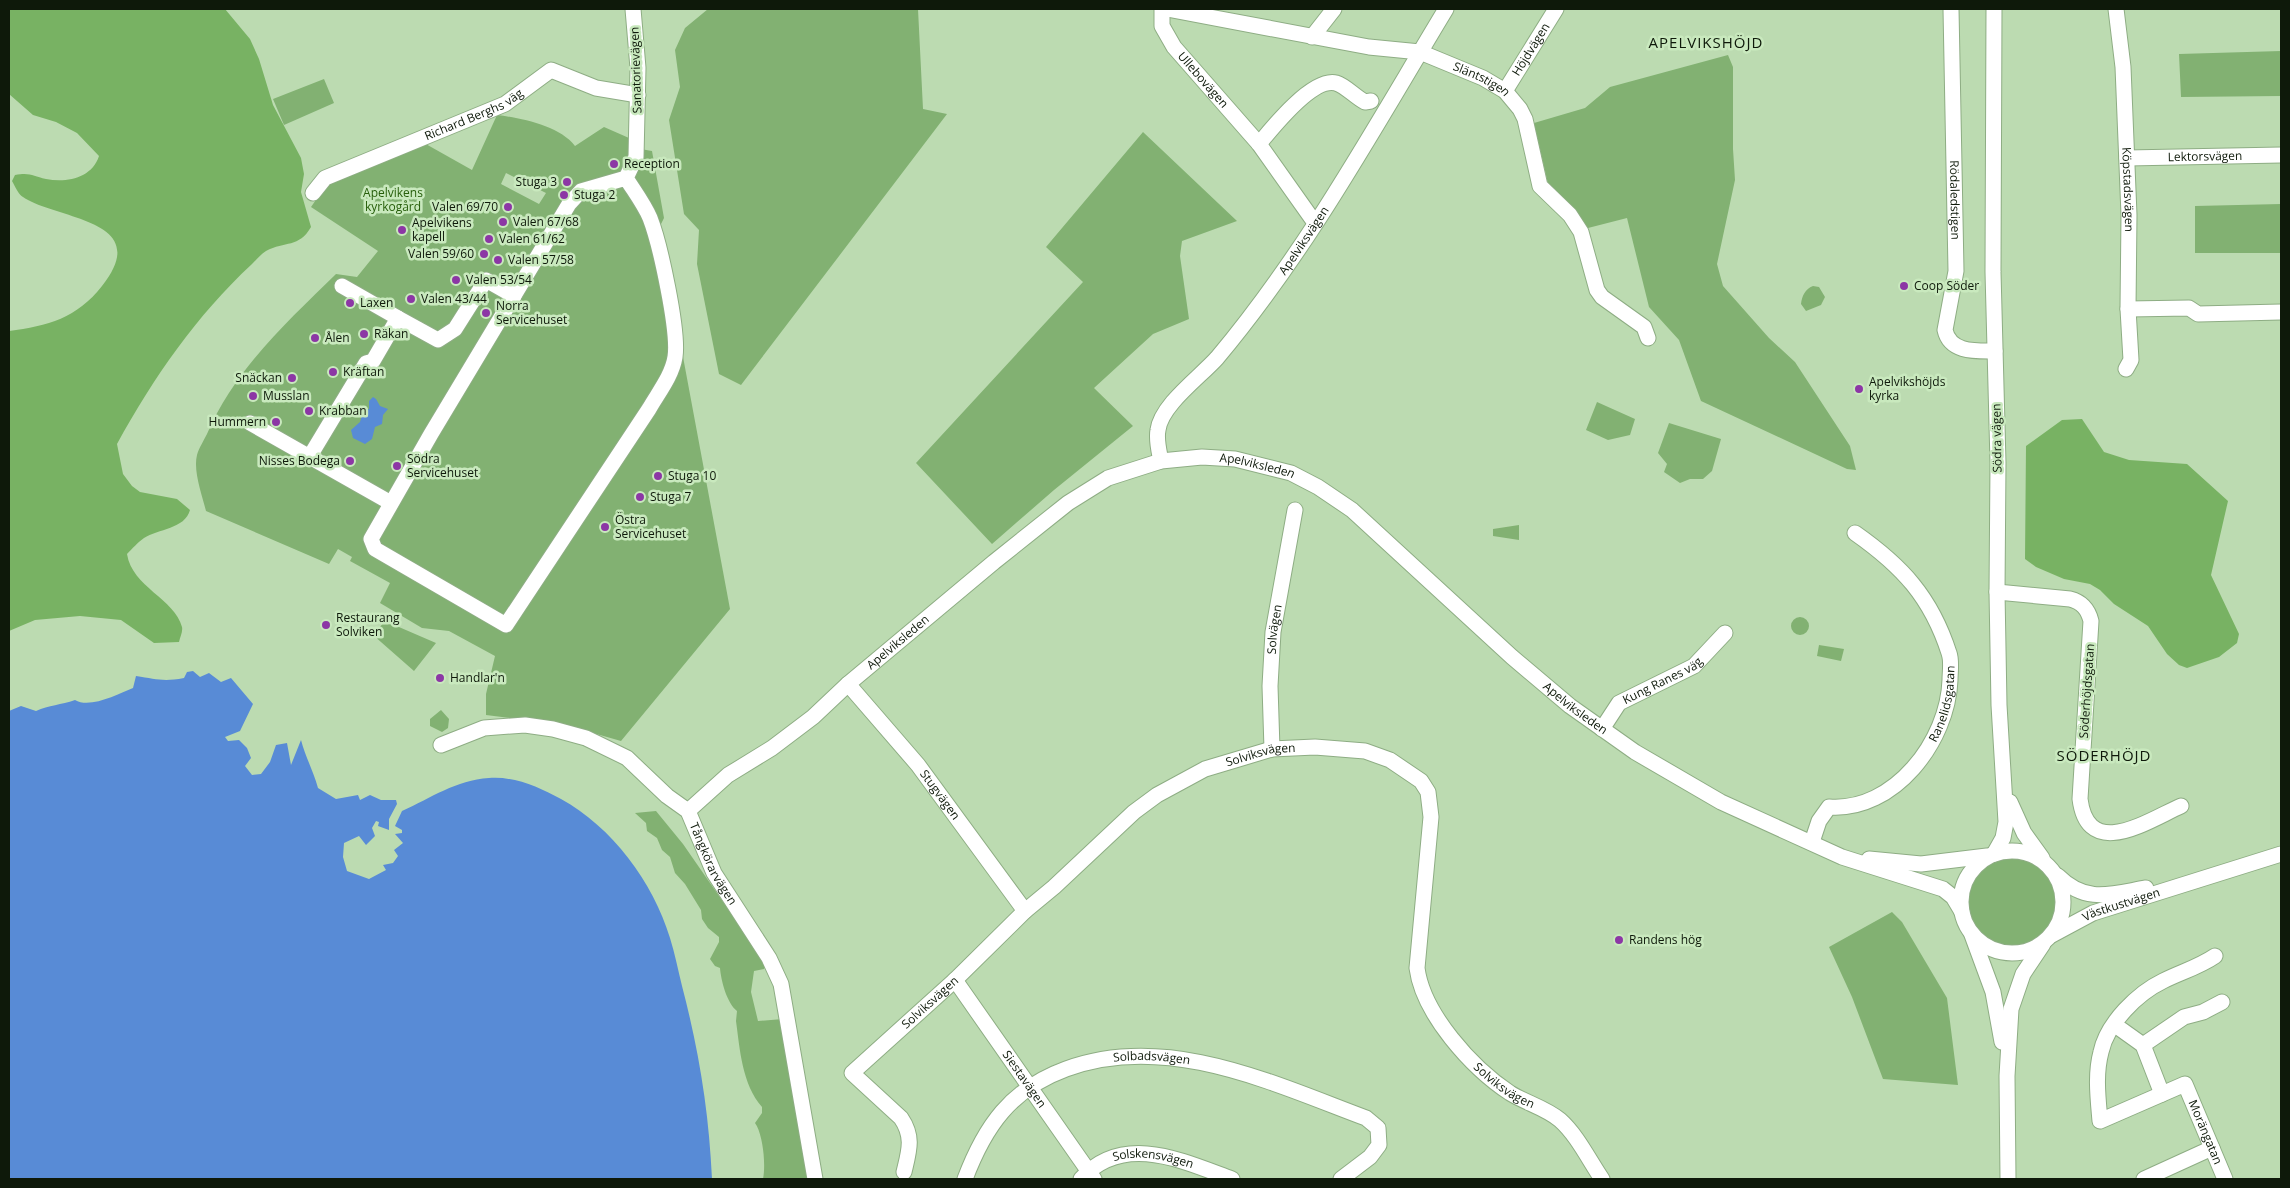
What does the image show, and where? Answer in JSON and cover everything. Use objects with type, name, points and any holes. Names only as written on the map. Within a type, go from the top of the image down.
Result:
[{"type":"street","name":"Sanatorievägen","points":[[626,178],[636,157],[638,95],[633,9]]},
{"type":"street","name":"Ullebovägen","points":[[1162,9],[1162,26],[1174,47],[1259,144],[1316,223]]},
{"type":"street","name":"Släntstigen","points":[[1167,9],[1369,47],[1420,52],[1483,78],[1505,91],[1520,109],[1525,120],[1540,186],[1570,215],[1581,232],[1597,290],[1602,297],[1644,327],[1648,338]]},
{"type":"street","points":[[1312,37],[1334,9]]},
{"type":"street","name":"Apelviksvägen","points":[[1161,460],[1157,432],[1164,414],[1243,326],[1280,276],[1316,223],[1446,9]]},
{"type":"street","name":"Höjdvägen","points":[[1505,91],[1556,9]]},
{"type":"street","name":"Rödaledstigen","points":[[1951,9],[1956,271],[1945,330],[1948,338],[1957,348],[1976,352],[1995,352]]},
{"type":"street","name":"Södra vägen","points":[[1991,855],[2006,831],[1997,592],[1992,227],[1994,9]]},
{"type":"street","name":"Södra vägen","points":[[1994,102],[2000,65],[2003,9]]},
{"type":"street","name":"Köpstadsvägen","points":[[2116,9],[2123,66],[2128,158],[2128,309],[2131,360],[2126,369]]},
{"type":"street","name":"Richard Berghs väg","points":[[313,192],[325,178],[505,104],[551,70],[596,88],[638,95]]},
{"type":"street","points":[[1259,144],[1294,103],[1327,84],[1338,83],[1365,102],[1371,101]]},
{"type":"street","name":"Lektorsvägen","points":[[2128,158],[2281,155]]},
{"type":"street","points":[[626,178],[650,218],[662,263],[676,341],[675,358],[671,372],[649,409],[506,625],[374,549],[372,539],[374,531],[569,204],[581,191],[626,178]]},
{"type":"street","points":[[342,286],[438,340],[455,329],[486,280],[514,296]]},
{"type":"street","points":[[2128,309],[2189,308],[2198,314],[2281,312]]},
{"type":"street","points":[[310,456],[366,363],[373,362],[398,318]]},
{"type":"street","points":[[250,423],[391,503]]},
{"type":"street","name":"Apelviksleden","points":[[688,811],[728,775],[772,748],[813,717],[848,684],[1068,503],[1108,478],[1161,460],[1202,457],[1235,459],[1277,468],[1318,487],[1370,524],[1512,657],[1570,706],[1602,730],[1651,762],[1721,802],[1856,863],[1943,888],[1953,897],[1962,912]]},
{"type":"street","name":"Solvägen","points":[[1272,749],[1270,686],[1274,632],[1296,510]]},
{"type":"street","name":"Ranelidsgatan","points":[[1817,845],[1819,820],[1829,807],[1858,805],[1884,792],[1910,773],[1933,742],[1941,726],[1949,693],[1950,656],[1930,606],[1914,583],[1898,566],[1855,533]]},
{"type":"street","name":"Söderhöjdsgatan","points":[[1997,592],[2078,601],[2089,613],[2092,620],[2080,799],[2081,810],[2088,822],[2095,829],[2110,834],[2130,830],[2181,806]]},
{"type":"street","name":"Kung Ranes väg","points":[[1602,730],[1619,703],[1658,686],[1694,666],[1725,633]]},
{"type":"street","name":"Stugvägen","points":[[848,684],[918,766],[1025,911]]},
{"type":"street","name":"Tångkörarvägen","points":[[441,746],[474,732],[498,726],[525,725],[570,733],[601,743],[627,758],[667,796],[688,811],[714,873],[769,958],[781,984],[816,1179]]},
{"type":"street","name":"Solviksvägen","points":[[904,1172],[911,1141],[907,1127],[901,1118],[852,1073],[956,980],[1025,911],[1054,887],[1120,824],[1157,795],[1217,764],[1272,749],[1315,747],[1365,751],[1390,760],[1421,781],[1428,792],[1431,817],[1417,968],[1422,991],[1445,1028],[1468,1057],[1509,1092],[1560,1120],[1602,1179]]},
{"type":"street","name":"Södra vägen","points":[[2003,774],[2017,821],[2051,869]]},
{"type":"street","name":"Apelviksleden","points":[[1817,845],[1869,860],[1905,863],[1943,862],[1991,855]]},
{"type":"street","points":[[2006,851],[2022,852],[2037,857],[2051,869],[2061,885],[2063,906],[2060,920],[2048,938],[2031,949],[2010,953],[1988,947],[1971,932],[1962,912],[1961,898],[1967,878],[1976,865],[1991,855],[2006,851]]},
{"type":"street","name":"Västkustvägen","points":[[2008,1179],[2008,1027],[2012,1000],[2026,969],[2048,938],[2093,913],[2281,854]]},
{"type":"street","name":"Västkustvägen","points":[[2051,869],[2071,888],[2092,895],[2197,880]]},
{"type":"street","name":"Västkustvägen","points":[[1971,932],[1993,992],[2007,1076]]},
{"type":"street","points":[[2115,1025],[2143,1045],[2162,1094],[2100,1121],[2098,1071],[2101,1050],[2115,1025],[2126,1010],[2162,981],[2200,966],[2215,956]]},
{"type":"street","name":"Siestavägen","points":[[956,980],[1088,1177]]},
{"type":"street","points":[[2143,1045],[2184,1018],[2203,1012],[2222,1002]]},
{"type":"street","name":"Solbadsvägen","points":[[964,1179],[984,1136],[996,1118],[1028,1087],[1059,1072],[1098,1058],[1127,1055],[1175,1057],[1224,1069],[1328,1104],[1373,1122],[1380,1134],[1379,1145],[1376,1151],[1341,1179]]},
{"type":"street","name":"Morängatan","points":[[2162,1094],[2185,1084],[2225,1179]]},
{"type":"street","points":[[2144,1179],[2212,1148]]},
{"type":"street","name":"Solskensvägen","points":[[1088,1177],[1096,1164],[1113,1158],[1153,1153],[1180,1159],[1232,1179]]},
{"type":"green space","points":[[9,9],[225,9],[250,39],[259,59],[273,105],[301,158],[304,174],[301,192],[311,227],[302,238],[264,252],[212,305],[161,371],[117,444],[123,474],[132,486],[140,492],[177,499],[190,510],[183,521],[144,538],[127,554],[137,575],[178,617],[182,627],[179,642],[154,643],[121,620],[80,616],[35,620],[9,631],[9,331],[61,319],[82,306],[102,286],[115,264],[117,247],[109,234],[95,225],[38,205],[23,197],[12,181],[15,175],[24,174],[54,180],[78,177],[91,169],[99,156],[77,133],[56,122],[33,115],[9,94]]},
{"type":"green space","points":[[708,9],[918,9],[923,109],[947,114],[741,385],[719,374],[697,264],[699,230],[684,214],[669,120],[680,87],[675,50],[685,28]]},
{"type":"green space","points":[[2281,51],[2281,96],[2181,97],[2179,54]]},
{"type":"green space","points":[[1728,55],[1733,67],[1735,180],[1717,264],[1723,286],[1769,338],[1795,362],[1850,446],[1856,470],[1847,469],[1701,401],[1679,340],[1649,307],[1627,218],[1588,228],[1548,184],[1534,123],[1585,108],[1610,87]]},
{"type":"green space","points":[[324,79],[334,103],[284,125],[273,99]]},
{"type":"green space","name":"Apelvikens kyrkogård","points":[[497,115],[517,118],[550,128],[560,133],[575,146],[604,127],[629,138],[629,147],[652,151],[664,218],[659,228],[730,609],[621,741],[565,725],[486,715],[486,694],[495,656],[449,631],[422,628],[380,603],[390,583],[350,561],[352,557],[338,549],[329,564],[206,511],[200,490],[196,468],[198,452],[218,411],[247,368],[263,348],[336,274],[357,277],[378,251],[311,207],[329,181],[424,143],[472,170]],"holes":[[[506,173],[546,193],[539,204],[501,184]]]},
{"type":"green space","points":[[1143,132],[1237,221],[1182,241],[1180,256],[1189,319],[1153,334],[1094,388],[1133,426],[1054,490],[992,544],[916,463],[1083,282],[1046,247]]},
{"type":"green space","points":[[2281,204],[2281,253],[2195,253],[2195,206]]},
{"type":"green space","points":[[1813,286],[1819,287],[1825,297],[1821,305],[1806,311],[1801,304],[1802,298],[1804,293]]},
{"type":"green space","points":[[1597,402],[1635,419],[1630,435],[1608,440],[1586,430]]},
{"type":"green space","points":[[2082,419],[2104,452],[2129,460],[2187,464],[2228,501],[2211,575],[2239,634],[2237,643],[2219,657],[2187,668],[2179,665],[2167,654],[2148,626],[2114,604],[2100,590],[2090,584],[2064,579],[2036,567],[2025,559],[2026,446],[2062,420]]},
{"type":"green space","points":[[1669,423],[1721,439],[1712,471],[1703,479],[1690,479],[1680,483],[1664,472],[1667,464],[1658,453]]},
{"type":"green space","points":[[1519,525],[1519,540],[1493,536],[1493,529]]},
{"type":"green space","points":[[1800,617],[1806,620],[1809,626],[1806,632],[1800,635],[1794,632],[1791,626],[1794,620]]},
{"type":"green space","points":[[385,621],[436,643],[414,671],[373,635]]},
{"type":"green space","points":[[1819,645],[1844,649],[1841,661],[1817,656]]},
{"type":"green space","points":[[441,710],[449,719],[448,728],[442,732],[430,726],[430,719]]},
{"type":"green space","points":[[656,811],[683,844],[766,964],[764,969],[754,971],[751,992],[758,1021],[783,1019],[807,1179],[763,1179],[763,1150],[760,1134],[755,1123],[762,1113],[762,1107],[750,1088],[743,1066],[736,1021],[737,1011],[730,1003],[725,991],[720,968],[715,966],[710,959],[719,942],[719,937],[708,928],[702,919],[701,910],[685,884],[675,873],[670,857],[662,850],[657,838],[647,831],[646,823],[635,813]]},
{"type":"green space","points":[[2004,856],[2022,856],[2038,863],[2051,876],[2058,892],[2058,910],[2051,926],[2038,939],[2022,946],[2004,946],[1988,939],[1975,926],[1968,910],[1968,892],[1975,876],[1988,863]]},
{"type":"green space","points":[[1892,912],[1902,922],[1947,998],[1958,1085],[1883,1079],[1852,997],[1829,947]]},
{"type":"water","points":[[373,397],[380,406],[388,409],[383,415],[382,424],[375,427],[372,439],[365,444],[353,438],[351,430],[360,422],[363,412],[369,409],[369,401]]},
{"type":"water","points":[[193,671],[200,677],[209,673],[221,682],[231,678],[253,704],[240,731],[225,737],[228,741],[239,740],[247,748],[251,758],[245,766],[252,775],[261,774],[270,762],[276,745],[287,743],[291,765],[301,740],[318,788],[336,799],[358,795],[360,800],[370,795],[381,800],[396,800],[397,804],[389,819],[389,830],[378,826],[379,822],[376,821],[372,828],[375,836],[366,845],[359,836],[344,843],[343,857],[347,871],[369,879],[386,870],[383,865],[393,863],[398,856],[394,850],[403,843],[395,834],[402,833],[402,830],[395,826],[402,811],[444,790],[477,779],[508,779],[535,787],[561,799],[597,825],[628,858],[641,877],[663,917],[672,944],[702,1082],[712,1179],[9,1179],[9,711],[21,706],[36,711],[75,700],[88,703],[96,702],[133,688],[136,676],[170,680],[184,678],[187,672]]},
{"type":"place","name":"Reception","points":[[614,164]]},
{"type":"place","name":"Stuga 3","points":[[567,182]]},
{"type":"place","name":"Stuga 2","points":[[564,195]]},
{"type":"place","name":"Valen 69/70","points":[[508,207]]},
{"type":"place","name":"Valen 67/68","points":[[503,222]]},
{"type":"place","name":"Apelvikens kapell","points":[[402,230]]},
{"type":"place","name":"Valen 61/62","points":[[489,239]]},
{"type":"place","name":"Valen 59/60","points":[[484,254]]},
{"type":"place","name":"Valen 57/58","points":[[498,260]]},
{"type":"place","name":"Valen 53/54","points":[[456,280]]},
{"type":"place","name":"Coop Söder","points":[[1904,286]]},
{"type":"place","name":"Valen 43/44","points":[[411,299]]},
{"type":"place","name":"Laxen","points":[[350,303]]},
{"type":"place","name":"Norra Servicehuset","points":[[486,313]]},
{"type":"place","name":"Räkan","points":[[364,334]]},
{"type":"place","name":"Ålen","points":[[315,338]]},
{"type":"place","name":"Kräftan","points":[[333,372]]},
{"type":"place","name":"Snäckan","points":[[292,378]]},
{"type":"place","name":"Apelvikshöjds kyrka","points":[[1859,389]]},
{"type":"place","name":"Musslan","points":[[253,396]]},
{"type":"place","name":"Krabban","points":[[309,411]]},
{"type":"place","name":"Hummern","points":[[276,422]]},
{"type":"place","name":"Nisses Bodega","points":[[350,461]]},
{"type":"place","name":"Södra Servicehuset","points":[[397,466]]},
{"type":"place","name":"Stuga 10","points":[[658,476]]},
{"type":"place","name":"Stuga 7","points":[[640,497]]},
{"type":"place","name":"Östra Servicehuset","points":[[605,527]]},
{"type":"place","name":"Restaurang Solviken","points":[[326,625]]},
{"type":"place","name":"Handlar'n","points":[[440,678]]},
{"type":"place","name":"Randens hög","points":[[1619,940]]},
{"type":"district","name":"APELVIKSHÖJD","points":[[1706,43]]},
{"type":"district","name":"SÖDERHÖJD","points":[[2104,756]]}]
